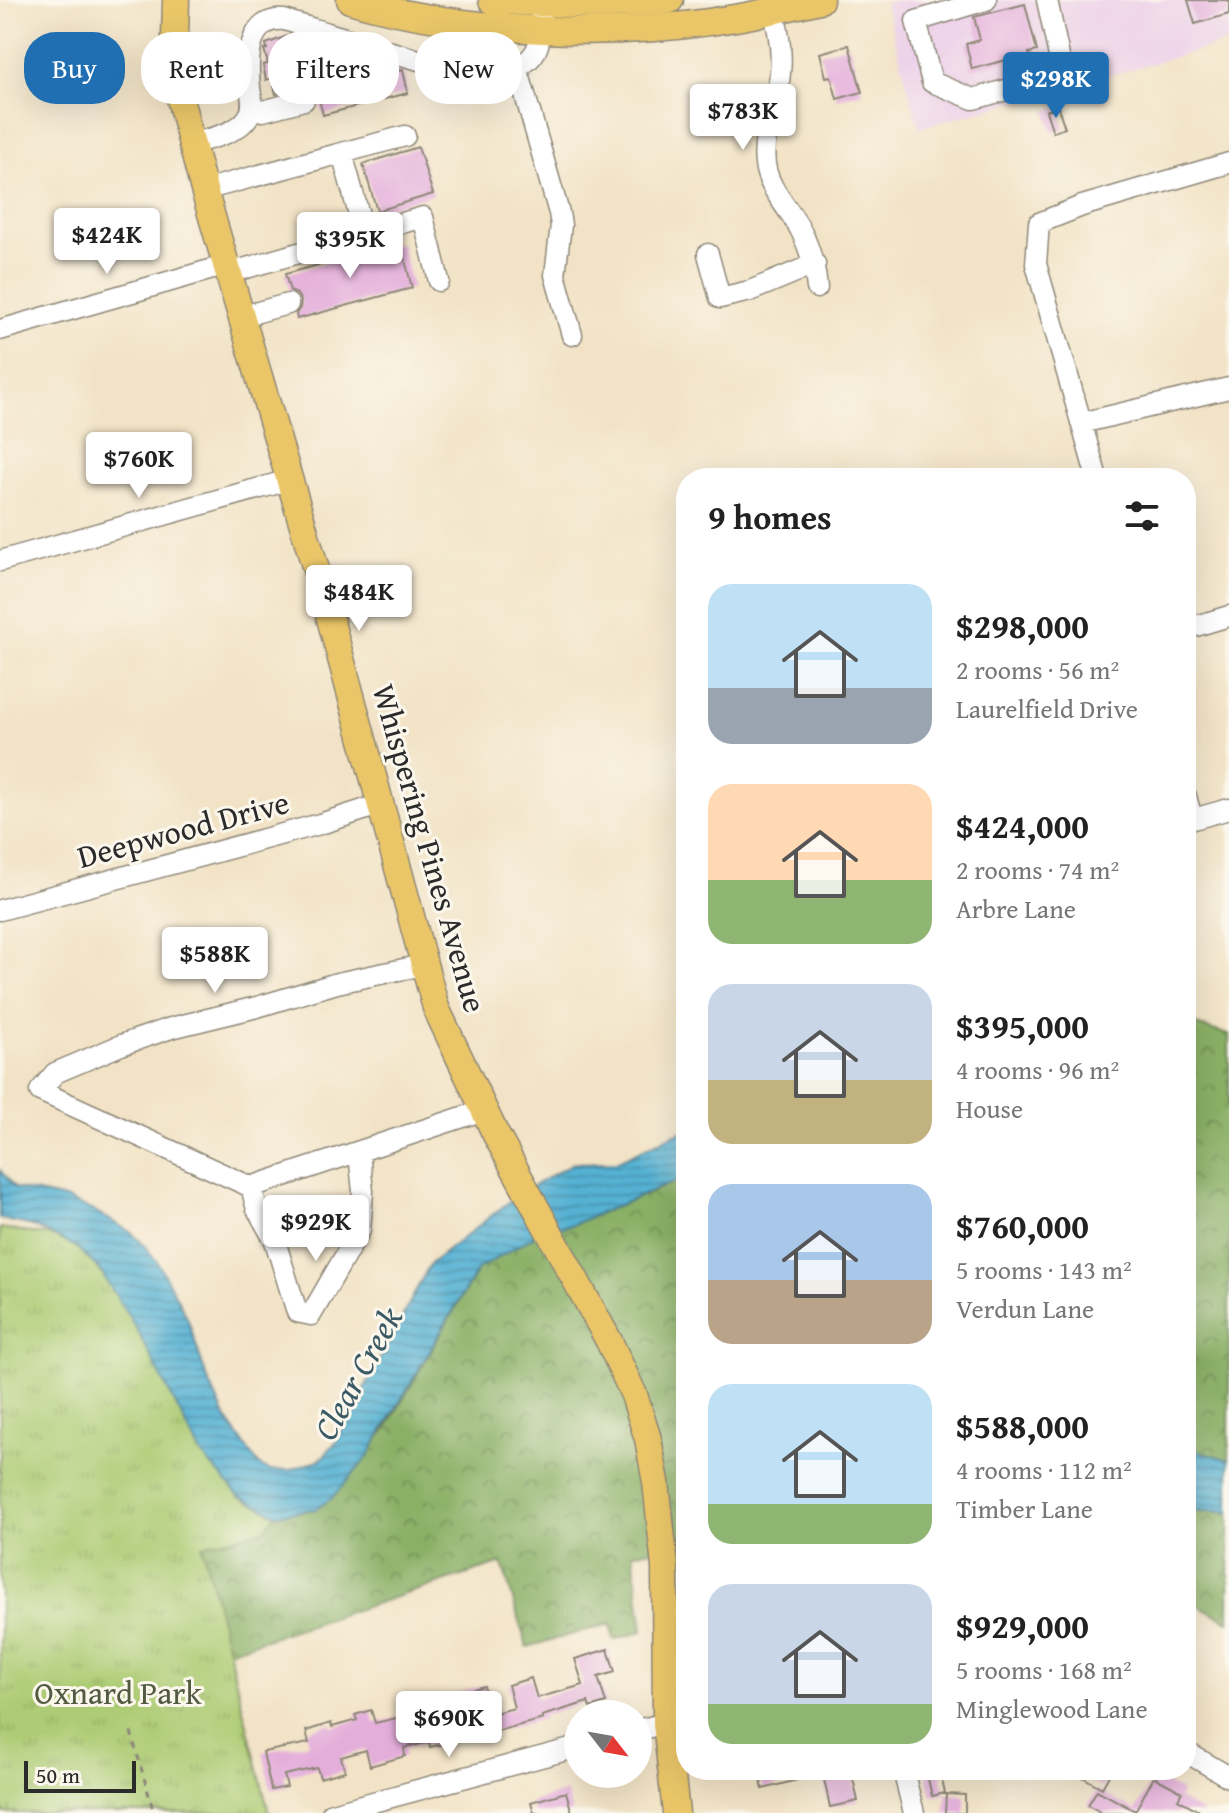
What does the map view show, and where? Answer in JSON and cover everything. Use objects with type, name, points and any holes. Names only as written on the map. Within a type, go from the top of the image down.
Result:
[{"type":"main road","points":[[350,0],[458,23],[540,31],[660,30],[772,6],[820,0]]},
{"type":"main road","points":[[492,0],[616,4],[670,0]]},
{"type":"main road","name":"Whispering Pines Avenue","points":[[177,1],[176,75],[192,144],[382,804],[423,965],[436,1008],[490,1121],[625,1375],[648,1439],[656,1482],[676,1669]]},
{"type":"main road","name":"Whispering Pines Avenue","points":[[676,1682],[666,1723],[676,1813]]},
{"type":"street","points":[[986,0],[916,21],[932,82],[973,99],[1050,78],[1060,61],[1047,0]]},
{"type":"street","points":[[522,63],[534,53],[540,31],[541,2]]},
{"type":"street","points":[[772,6],[780,47],[780,75],[764,142],[765,168],[780,199],[800,228],[815,264],[817,288]]},
{"type":"street","points":[[192,144],[240,126],[253,109],[249,83],[253,42],[261,24],[275,19],[415,59]]},
{"type":"street","points":[[522,84],[559,213],[561,225],[555,275],[572,335]]},
{"type":"street","points":[[253,109],[263,111],[289,104]]},
{"type":"street","points":[[204,190],[405,136]]},
{"type":"street","points":[[342,153],[364,233]]},
{"type":"street","points":[[1094,468],[1036,264],[1039,223],[1082,206],[1229,163]]},
{"type":"street","points":[[0,330],[423,217],[439,281]]},
{"type":"street","points":[[708,254],[720,298],[750,291],[815,264]]},
{"type":"street","points":[[243,316],[288,304]]},
{"type":"street","points":[[1081,423],[1229,388]]},
{"type":"street","points":[[0,561],[289,480]]},
{"type":"street","points":[[1196,626],[1229,616]]},
{"type":"street","name":"Deepwood Drive","points":[[0,910],[320,824],[382,804]]},
{"type":"street","points":[[1196,818],[1229,809]]},
{"type":"street","points":[[423,965],[337,983],[171,1028],[55,1073],[40,1091],[251,1187],[359,1153],[490,1121]]},
{"type":"street","points":[[251,1187],[257,1209],[275,1241],[297,1312],[311,1315],[360,1230],[363,1192],[359,1153]]},
{"type":"street","points":[[652,1726],[666,1723]]},
{"type":"street","points":[[332,1813],[375,1807],[564,1751]]},
{"type":"street","points":[[1196,1758],[1229,1777]]},
{"type":"street","points":[[906,1780],[914,1813]]},
{"type":"path","points":[[131,1732],[154,1813]]},
{"type":"shaded area","points":[[897,0],[1229,0],[1229,42],[919,128],[885,3]]},
{"type":"green space","points":[[1196,1025],[1229,1035],[1229,1460],[1196,1450]]},
{"type":"green space","points":[[676,1181],[676,1546],[633,1553],[643,1631],[614,1640],[610,1624],[527,1647],[502,1563],[228,1651],[202,1545],[264,1530],[276,1514],[316,1509],[386,1429],[477,1270],[538,1234],[574,1224]]},
{"type":"green space","name":"Oxnard Park","points":[[0,1228],[77,1240],[125,1293],[239,1496],[276,1514],[264,1530],[202,1545],[269,1813],[0,1813]]},
{"type":"green space","points":[[1196,1510],[1229,1512],[1229,1621],[1196,1604]]},
{"type":"water","points":[[676,1134],[676,1181],[574,1224],[538,1234],[477,1270],[367,1458],[332,1498],[316,1509],[276,1514],[239,1496],[201,1454],[136,1328],[99,1269],[76,1247],[33,1226],[0,1219],[0,1170],[15,1188],[65,1199],[98,1213],[132,1233],[158,1263],[187,1317],[206,1375],[225,1417],[259,1465],[269,1471],[291,1470],[321,1459],[336,1442],[430,1264],[519,1194],[573,1163],[616,1162]]},
{"type":"water","points":[[1196,1450],[1229,1460],[1229,1512],[1196,1510]]},
{"type":"building","points":[[1188,0],[1229,0],[1229,14],[1195,24]]},
{"type":"building","points":[[1025,4],[1037,51],[1029,53],[1033,69],[1010,75],[1006,60],[972,69],[966,44],[980,40],[974,17]]},
{"type":"building","points":[[849,45],[862,92],[837,99],[831,76],[826,77],[820,53]]},
{"type":"building","points":[[268,64],[266,80],[263,65]]},
{"type":"building","points":[[403,70],[408,93],[399,95],[399,71]]},
{"type":"building","points":[[320,104],[366,104],[323,115]]},
{"type":"building","points":[[1058,107],[1065,128],[1053,132],[1046,111]]},
{"type":"building","points":[[418,147],[433,194],[377,211],[363,164]]},
{"type":"building","points":[[401,243],[412,288],[297,319],[301,301],[297,294],[290,291],[285,274]]},
{"type":"building","points":[[608,1649],[615,1672],[598,1677],[605,1700],[564,1700],[564,1709],[542,1716],[543,1719],[470,1738],[466,1725],[441,1731],[444,1744],[430,1747],[429,1742],[404,1748],[405,1756],[370,1766],[366,1750],[341,1757],[345,1771],[320,1778],[317,1768],[284,1775],[287,1787],[271,1790],[263,1752],[309,1743],[306,1731],[331,1723],[332,1727],[357,1720],[355,1715],[371,1710],[375,1723],[422,1712],[420,1702],[434,1698],[436,1706],[460,1701],[458,1693],[484,1686],[491,1714],[514,1708],[508,1685],[531,1678],[537,1698],[583,1685],[575,1659]]},
{"type":"building","points":[[761,1780],[797,1780],[763,1789]]},
{"type":"building","points":[[824,1780],[853,1780],[858,1801],[830,1807]]},
{"type":"building","points":[[928,1780],[942,1780],[945,1793],[932,1796]]},
{"type":"building","points":[[1088,1780],[1106,1780],[1102,1788]]},
{"type":"building","points":[[1152,1780],[1160,1780],[1182,1792],[1178,1799],[1203,1813],[1102,1813],[1088,1805],[1097,1790],[1135,1811]]},
{"type":"building","points":[[566,1792],[572,1813],[534,1813],[531,1802]]},
{"type":"building","points":[[946,1794],[965,1795],[965,1813],[945,1813]]},
{"type":"water label","name":"Clear Creek","points":[[357,1373]]}]
